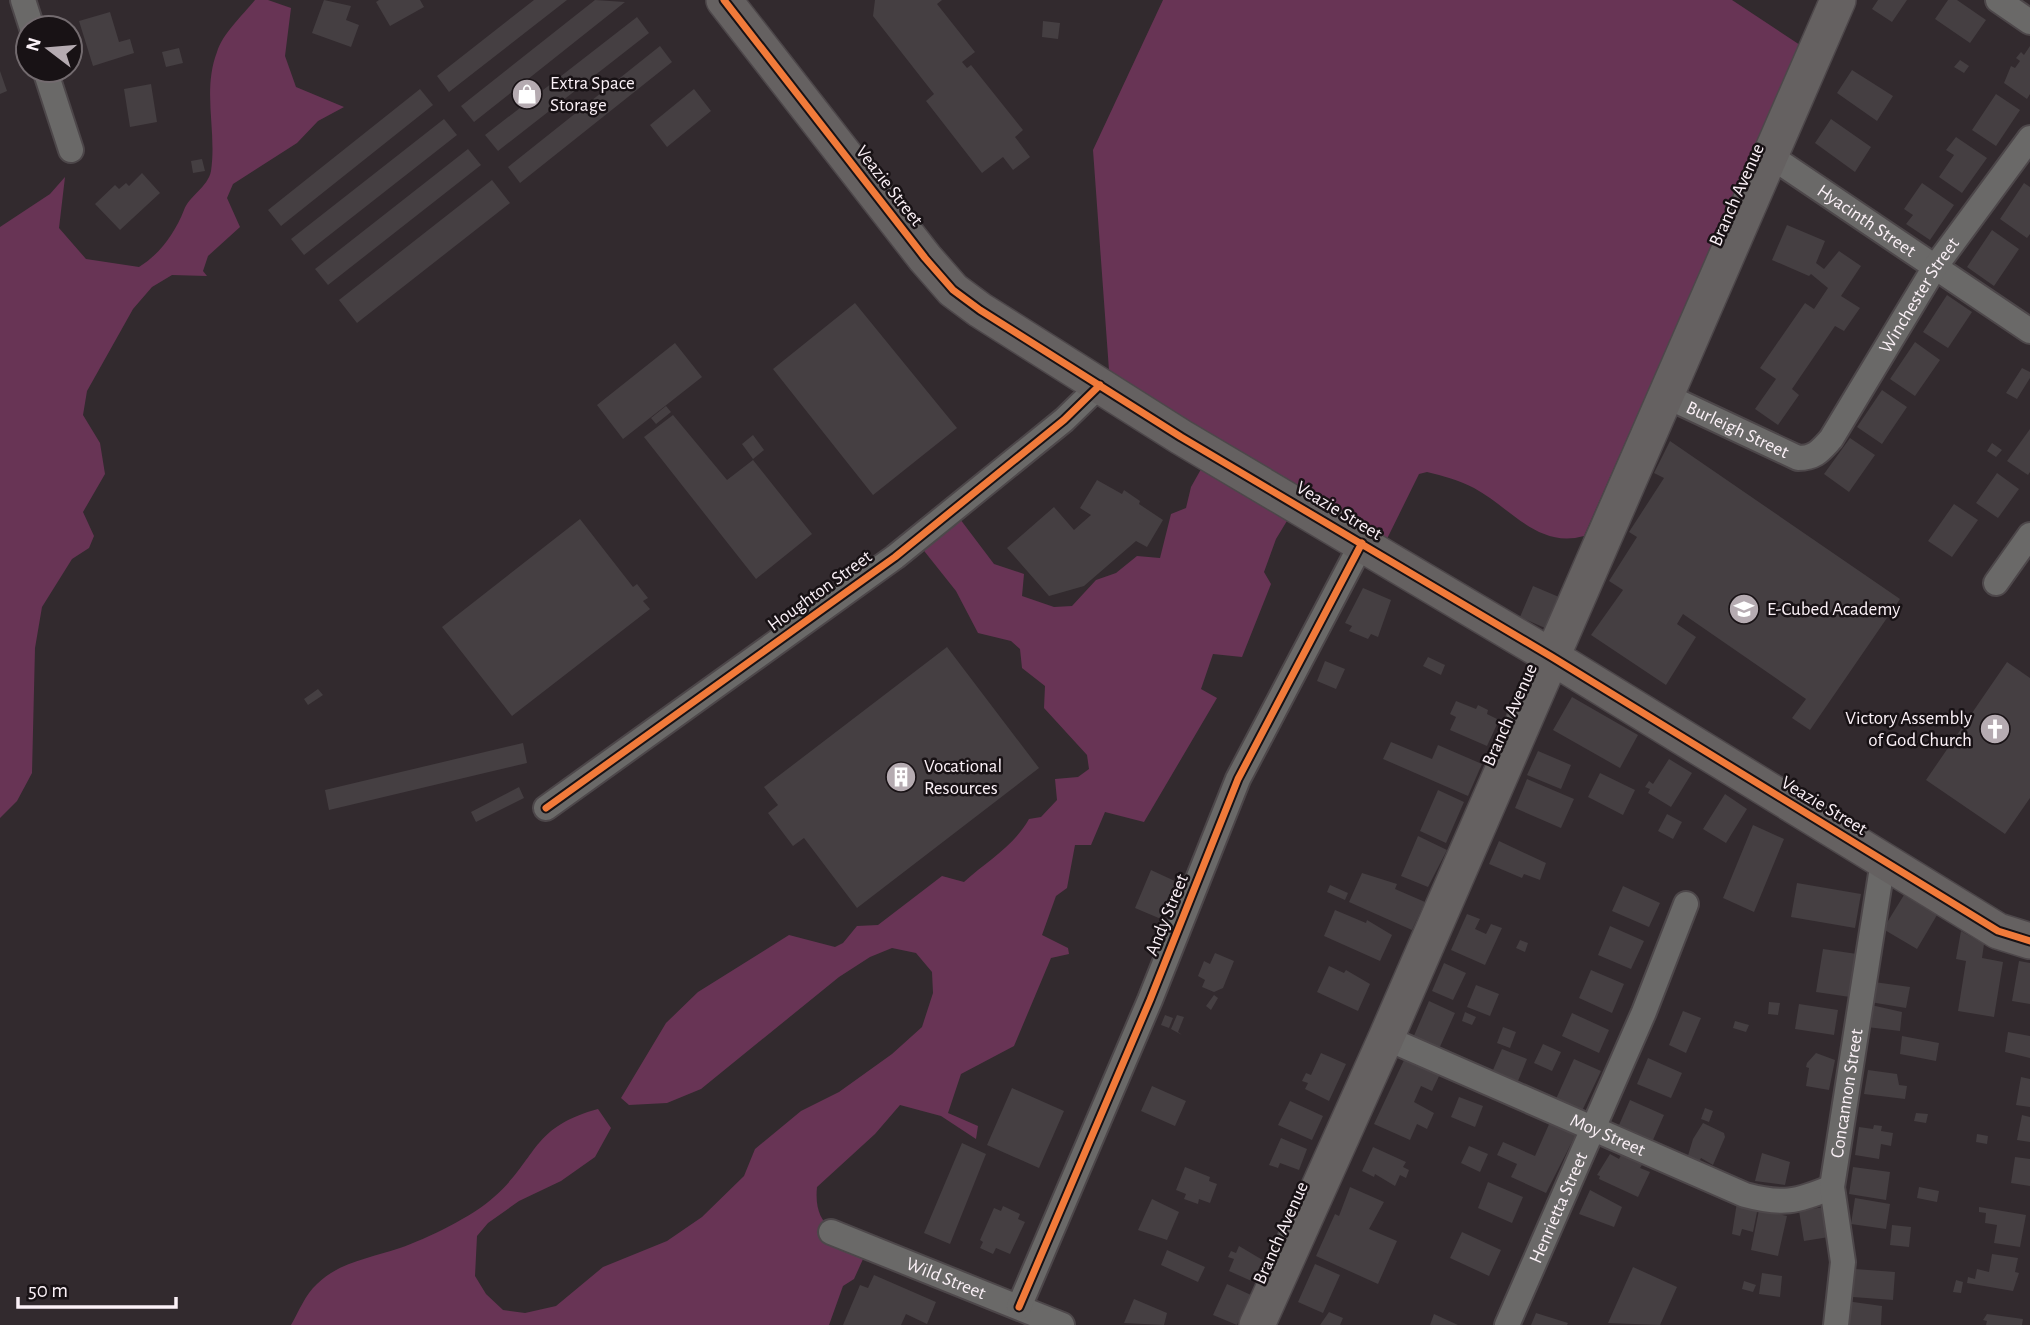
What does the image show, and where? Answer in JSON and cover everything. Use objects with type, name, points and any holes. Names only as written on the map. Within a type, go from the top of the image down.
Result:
[{"type":"street","name":"Veazie Street","points":[[724,0],[953,290],[1181,437],[1552,657],[1998,931],[2030,941]]},
{"type":"street","name":"Branch Avenue","points":[[1257,1325],[1386,1038],[1772,157],[1838,0]]},
{"type":"street","points":[[1998,0],[2030,22]]},
{"type":"street","points":[[50,84],[71,150]]},
{"type":"street","name":"Winchester Street","points":[[1812,458],[1831,439],[1935,267],[2030,138]]},
{"type":"street","name":"Hyacinth Street","points":[[1772,157],[2030,331]]},
{"type":"street","name":"Houghton Street","points":[[547,808],[895,557],[1064,421],[1100,385]]},
{"type":"street","name":"Burleigh Street","points":[[1665,396],[1798,458],[1812,458]]},
{"type":"street","points":[[1996,583],[2030,535]]},
{"type":"street","name":"Andy Street","points":[[1019,1307],[1077,1177],[1238,779],[1362,543]]},
{"type":"street","name":"Concannon Street","points":[[1836,1325],[1843,1262],[1832,1187],[1883,861]]},
{"type":"street","name":"Henrietta Street","points":[[1507,1325],[1644,1012],[1686,904]]},
{"type":"street","name":"Moy Street","points":[[1386,1038],[1593,1131],[1745,1195],[1772,1202],[1795,1202],[1832,1187]]},
{"type":"street","name":"Wild Street","points":[[831,1232],[1062,1325]]},
{"type":"shaded area","points":[[255,0],[268,0],[291,8],[285,56],[296,87],[344,107],[318,121],[297,143],[233,184],[227,198],[240,227],[208,256],[203,271],[207,276],[172,275],[152,287],[133,309],[87,391],[83,415],[100,443],[105,474],[83,512],[94,536],[89,548],[72,559],[42,607],[35,648],[32,773],[17,801],[0,818],[0,227],[50,194],[65,177],[59,228],[86,259],[139,267],[154,256],[171,235],[186,205],[209,177],[212,156],[210,96],[213,67],[224,38]]},
{"type":"shaded area","points":[[1163,0],[1732,0],[1800,45],[1584,536],[1553,537],[1539,532],[1474,488],[1427,472],[1419,474],[1381,551],[1296,506],[1276,539],[1264,572],[1271,584],[1242,657],[1213,654],[1201,689],[1217,698],[1144,822],[1105,812],[1091,845],[1075,845],[1067,888],[1056,896],[1042,935],[1068,948],[1069,954],[1051,958],[1014,1046],[961,1074],[948,1113],[978,1126],[976,1139],[941,1116],[900,1105],[875,1134],[817,1187],[819,1212],[829,1228],[868,1248],[854,1279],[843,1286],[829,1325],[291,1325],[309,1293],[335,1270],[423,1239],[475,1212],[508,1183],[547,1134],[576,1116],[598,1109],[611,1128],[595,1157],[561,1181],[519,1201],[488,1223],[477,1236],[475,1276],[486,1294],[503,1310],[525,1313],[556,1306],[603,1267],[667,1241],[702,1217],[744,1176],[755,1149],[801,1111],[839,1092],[892,1054],[922,1027],[933,993],[932,972],[916,953],[892,948],[870,957],[839,977],[701,1089],[667,1103],[629,1105],[621,1098],[666,1023],[698,992],[789,935],[835,947],[843,943],[857,926],[878,925],[942,876],[964,882],[1008,845],[1029,819],[1041,817],[1057,800],[1055,779],[1078,777],[1089,769],[1087,755],[1044,708],[1045,686],[1022,668],[1020,649],[1011,641],[978,633],[956,591],[921,547],[960,519],[994,564],[1024,574],[1022,596],[1054,607],[1072,606],[1096,580],[1116,573],[1137,556],[1160,558],[1171,514],[1186,508],[1191,487],[1209,455],[1110,384],[1093,150]]},
{"type":"building","points":[[324,0],[351,6],[346,20],[359,25],[351,47],[312,33]]},
{"type":"building","points":[[420,0],[424,7],[390,26],[376,2]]},
{"type":"building","points":[[534,0],[567,0],[449,92],[437,76]]},
{"type":"building","points":[[595,0],[625,2],[474,122],[461,106]]},
{"type":"building","points":[[875,0],[942,0],[937,4],[975,52],[962,62],[967,68],[971,65],[1023,130],[1015,137],[1030,157],[1013,170],[1003,157],[982,173],[926,101],[934,94],[873,16]]},
{"type":"building","points":[[1878,0],[1907,0],[1892,22],[1872,9]]},
{"type":"building","points":[[1948,0],[1957,0],[1986,20],[1970,43],[1935,19]]},
{"type":"building","points":[[110,12],[119,42],[130,39],[134,53],[93,66],[84,37],[84,20]]},
{"type":"building","points":[[637,17],[649,33],[498,151],[485,135]]},
{"type":"building","points":[[1043,21],[1060,23],[1058,39],[1042,37]]},
{"type":"building","points":[[660,46],[672,62],[520,183],[508,167]]},
{"type":"building","points":[[2030,46],[2030,94],[2027,99],[2004,83],[2011,66],[2015,68],[2020,61],[2016,58],[2021,52],[2024,55]]},
{"type":"building","points":[[179,48],[183,63],[166,67],[162,52]]},
{"type":"building","points":[[1960,60],[1969,66],[1964,73],[1954,67]]},
{"type":"building","points":[[1852,70],[1893,96],[1877,121],[1837,93]]},
{"type":"building","points":[[0,71],[7,91],[0,94]]},
{"type":"building","points":[[151,84],[157,122],[130,127],[124,89]]},
{"type":"building","points":[[420,89],[433,105],[281,226],[268,210]]},
{"type":"building","points":[[694,89],[711,111],[667,147],[650,125]]},
{"type":"building","points":[[1996,94],[2020,110],[1996,146],[1972,130]]},
{"type":"building","points":[[444,119],[457,135],[304,255],[291,239]]},
{"type":"building","points":[[1831,119],[1871,147],[1855,172],[1815,143]]},
{"type":"building","points":[[1956,137],[1987,158],[1962,193],[1939,177],[1954,155],[1946,150]]},
{"type":"building","points":[[468,149],[481,165],[328,285],[315,269]]},
{"type":"building","points":[[202,159],[205,171],[193,173],[191,161]]},
{"type":"building","points":[[142,173],[160,193],[120,230],[95,204],[115,185],[119,189],[126,183],[129,186]]},
{"type":"building","points":[[492,180],[510,203],[357,323],[339,300]]},
{"type":"building","points":[[1922,183],[1954,205],[1930,240],[1906,224],[1913,215],[1904,209]]},
{"type":"building","points":[[2024,183],[2030,187],[2030,234],[2027,238],[2000,219]]},
{"type":"building","points":[[1787,225],[1825,241],[1816,263],[1824,269],[1839,251],[1861,266],[1841,296],[1860,308],[1844,331],[1835,326],[1792,389],[1799,395],[1778,425],[1755,409],[1776,379],[1760,368],[1805,303],[1814,309],[1828,288],[1811,274],[1809,276],[1772,260]]},
{"type":"building","points":[[1992,230],[2019,249],[1994,286],[1967,267]]},
{"type":"building","points":[[1947,295],[1972,312],[1948,348],[1923,332]]},
{"type":"building","points":[[855,303],[957,428],[873,495],[773,369]]},
{"type":"building","points":[[1915,342],[1940,360],[1915,396],[1890,379]]},
{"type":"building","points":[[675,343],[702,377],[623,439],[597,405]]},
{"type":"building","points":[[2022,368],[2030,372],[2030,378],[2017,399],[2006,393]]},
{"type":"building","points":[[1882,390],[1907,407],[1882,444],[1857,427]]},
{"type":"building","points":[[666,406],[671,412],[656,424],[651,418]]},
{"type":"building","points":[[673,415],[727,480],[753,460],[812,534],[756,579],[644,437]]},
{"type":"building","points":[[2030,429],[2030,472],[2028,475],[2007,461]]},
{"type":"building","points":[[753,435],[764,450],[753,459],[742,444]]},
{"type":"building","points":[[1850,438],[1875,455],[1849,492],[1824,474]]},
{"type":"building","name":"E-Cubed Academy","points":[[1670,441],[1900,599],[1810,730],[1792,718],[1806,699],[1683,614],[1677,624],[1696,637],[1666,685],[1591,635],[1623,590],[1609,581],[1637,537],[1629,532],[1664,478],[1654,473]]},
{"type":"building","points":[[1992,443],[2002,450],[1996,457],[1987,451]]},
{"type":"building","points":[[1997,473],[2019,489],[1998,518],[1976,503]]},
{"type":"building","points":[[1097,480],[1122,494],[1124,490],[1163,520],[1147,547],[1136,541],[1084,586],[1049,596],[1007,548],[1054,507],[1074,530],[1091,515],[1080,508]]},
{"type":"building","points":[[1954,504],[1978,520],[1952,557],[1928,541]]},
{"type":"building","points":[[580,519],[633,587],[637,584],[648,598],[643,601],[650,609],[512,716],[442,627]]},
{"type":"building","points":[[1533,586],[1559,597],[1545,628],[1520,617]]},
{"type":"building","points":[[1363,588],[1391,600],[1378,637],[1371,634],[1368,639],[1349,631],[1352,626],[1345,623]]},
{"type":"building","name":"Vocational Resources","points":[[947,647],[1039,768],[857,908],[804,838],[793,846],[768,813],[778,805],[764,787]]},
{"type":"building","points":[[1428,657],[1445,665],[1441,675],[1423,666]]},
{"type":"building","points":[[1325,661],[1345,669],[1336,689],[1317,681]]},
{"type":"building","name":"Victory Assembly of God Church","points":[[2007,662],[2030,678],[2030,798],[2005,834],[1926,780]]},
{"type":"building","points":[[318,689],[323,695],[308,705],[304,699]]},
{"type":"building","points":[[1572,697],[1638,735],[1620,768],[1553,730]]},
{"type":"building","points":[[1456,701],[1476,709],[1478,705],[1499,720],[1487,746],[1450,730],[1456,717],[1450,714]]},
{"type":"building","points":[[1391,742],[1432,759],[1438,745],[1482,764],[1468,796],[1383,759]]},
{"type":"building","points":[[523,743],[527,763],[329,810],[325,790]]},
{"type":"building","points":[[1538,751],[1571,765],[1561,789],[1527,775]]},
{"type":"building","points":[[1669,759],[1692,773],[1671,807],[1648,793],[1650,789],[1645,787],[1649,781],[1653,784]]},
{"type":"building","points":[[1600,773],[1635,790],[1623,815],[1588,797]]},
{"type":"building","points":[[1527,779],[1574,799],[1561,828],[1515,808]]},
{"type":"building","points":[[519,787],[524,798],[476,822],[471,812]]},
{"type":"building","points":[[1438,790],[1464,802],[1446,843],[1420,831]]},
{"type":"building","points":[[1725,794],[1747,809],[1726,843],[1703,829]]},
{"type":"building","points":[[1667,814],[1682,822],[1673,839],[1658,831]]},
{"type":"building","points":[[1753,825],[1784,839],[1754,912],[1723,898]]},
{"type":"building","points":[[1418,836],[1447,850],[1428,887],[1401,876]]},
{"type":"building","points":[[1499,841],[1546,863],[1540,880],[1524,874],[1522,878],[1489,864]]},
{"type":"building","points":[[1151,870],[1177,882],[1161,919],[1135,908]]},
{"type":"building","points":[[1362,873],[1397,884],[1395,889],[1425,902],[1412,930],[1349,902]]},
{"type":"building","points":[[1797,883],[1861,894],[1855,928],[1791,917]]},
{"type":"building","points":[[1330,885],[1348,893],[1345,900],[1327,892]]},
{"type":"building","points":[[1623,886],[1660,903],[1649,927],[1612,911]]},
{"type":"building","points":[[1904,895],[1937,915],[1917,949],[1883,929]]},
{"type":"building","points":[[1335,910],[1366,923],[1367,920],[1392,935],[1380,961],[1324,936]]},
{"type":"building","points":[[1467,914],[1480,919],[1475,929],[1486,934],[1491,924],[1502,928],[1485,965],[1451,950]]},
{"type":"building","points":[[1610,926],[1644,941],[1631,969],[1598,955]]},
{"type":"building","points":[[1961,931],[1984,944],[1982,958],[2003,962],[1994,1017],[1958,1011],[1966,961],[1956,959]]},
{"type":"building","points":[[1520,940],[1528,943],[1525,952],[1516,948]]},
{"type":"building","points":[[1823,949],[1857,954],[1850,997],[1816,992]]},
{"type":"building","points":[[1215,953],[1234,961],[1223,988],[1214,992],[1202,987],[1205,980],[1198,976],[1204,961],[1210,964]]},
{"type":"building","points":[[2019,961],[2030,963],[2030,1004],[2012,1001]]},
{"type":"building","points":[[1444,963],[1466,973],[1453,1000],[1432,991]]},
{"type":"building","points":[[1329,966],[1344,973],[1346,970],[1370,984],[1358,1011],[1317,992]]},
{"type":"building","points":[[1591,970],[1624,984],[1612,1013],[1579,998]]},
{"type":"building","points":[[1874,982],[1910,987],[1906,1008],[1870,1002]]},
{"type":"building","points":[[1476,985],[1499,994],[1490,1016],[1467,1007]]},
{"type":"building","points":[[1214,995],[1218,998],[1211,1010],[1206,1006]]},
{"type":"building","points":[[1429,1001],[1455,1013],[1439,1049],[1413,1038]]},
{"type":"building","points":[[1769,1002],[1780,1003],[1778,1015],[1768,1014]]},
{"type":"building","points":[[1799,1004],[1838,1010],[1834,1035],[1795,1029]]},
{"type":"building","points":[[1871,1005],[1902,1012],[1900,1031],[1867,1027]]},
{"type":"building","points":[[1683,1011],[1701,1018],[1686,1053],[1669,1045]]},
{"type":"building","points":[[1465,1012],[1476,1017],[1472,1025],[1462,1021]]},
{"type":"building","points":[[1572,1013],[1609,1030],[1599,1053],[1562,1036]]},
{"type":"building","points":[[1165,1015],[1173,1018],[1169,1028],[1161,1025]]},
{"type":"building","points":[[1177,1015],[1184,1017],[1178,1032],[1182,1035],[1171,1029]]},
{"type":"building","points":[[1735,1021],[1749,1025],[1746,1032],[1733,1028]]},
{"type":"building","points":[[1503,1027],[1516,1032],[1510,1048],[1497,1043]]},
{"type":"building","points":[[2008,1032],[2030,1036],[2030,1058],[2005,1052]]},
{"type":"building","points":[[1902,1036],[1939,1043],[1936,1061],[1900,1054]]},
{"type":"building","points":[[1543,1044],[1561,1052],[1552,1071],[1534,1063]]},
{"type":"building","points":[[1502,1049],[1527,1059],[1518,1081],[1493,1070]]},
{"type":"building","points":[[1321,1053],[1346,1064],[1329,1101],[1305,1089],[1308,1083],[1302,1081],[1306,1073],[1311,1075]]},
{"type":"building","points":[[1816,1053],[1835,1060],[1829,1090],[1806,1086],[1809,1068],[1806,1067],[1807,1063]]},
{"type":"building","points":[[1405,1058],[1440,1074],[1432,1091],[1421,1086],[1414,1102],[1434,1113],[1427,1129],[1417,1124],[1410,1140],[1374,1124]]},
{"type":"building","points":[[1648,1058],[1682,1073],[1671,1098],[1637,1084]]},
{"type":"building","points":[[1574,1059],[1601,1071],[1582,1111],[1556,1099]]},
{"type":"building","points":[[1868,1070],[1897,1074],[1899,1085],[1907,1086],[1905,1099],[1864,1094]]},
{"type":"building","points":[[2021,1077],[2030,1079],[2030,1107],[2016,1105]]},
{"type":"building","points":[[1152,1086],[1186,1101],[1175,1126],[1141,1111]]},
{"type":"building","points":[[1012,1088],[1064,1111],[1039,1168],[987,1145]]},
{"type":"building","points":[[1459,1097],[1483,1106],[1475,1127],[1451,1117]]},
{"type":"building","points":[[1630,1100],[1664,1115],[1653,1140],[1619,1125]]},
{"type":"building","points":[[1290,1101],[1323,1116],[1312,1140],[1278,1125]]},
{"type":"building","points":[[1705,1108],[1713,1111],[1709,1122],[1701,1119]]},
{"type":"building","points":[[1916,1113],[1928,1114],[1926,1123],[1914,1121]]},
{"type":"building","points":[[2022,1115],[2030,1117],[2030,1142],[2017,1140]]},
{"type":"building","points":[[1550,1122],[1576,1134],[1546,1193],[1511,1177],[1517,1164],[1497,1155],[1503,1142],[1535,1156]]},
{"type":"building","points":[[1703,1123],[1724,1133],[1725,1137],[1713,1165],[1701,1158],[1698,1164],[1687,1159],[1693,1139]]},
{"type":"building","points":[[1874,1125],[1882,1126],[1881,1131],[1893,1133],[1891,1146],[1881,1144],[1879,1159],[1855,1155],[1859,1127],[1873,1129]]},
{"type":"building","points":[[1977,1134],[1988,1136],[1987,1144],[1976,1142]]},
{"type":"building","points":[[1281,1138],[1307,1149],[1299,1170],[1280,1163],[1278,1168],[1269,1165]]},
{"type":"building","points":[[962,1143],[986,1154],[950,1244],[924,1233]]},
{"type":"building","points":[[1469,1146],[1488,1154],[1480,1172],[1461,1163]]},
{"type":"building","points":[[1373,1147],[1406,1162],[1403,1167],[1409,1170],[1406,1178],[1400,1175],[1395,1186],[1375,1174],[1374,1177],[1362,1171]]},
{"type":"building","points":[[1762,1153],[1790,1162],[1785,1185],[1755,1181]]},
{"type":"building","points":[[1610,1154],[1619,1159],[1621,1155],[1650,1172],[1638,1197],[1599,1179],[1600,1176],[1597,1175]]},
{"type":"building","points":[[2015,1157],[2030,1159],[2030,1186],[2011,1183]]},
{"type":"building","points":[[1185,1167],[1210,1177],[1209,1181],[1217,1184],[1210,1203],[1199,1199],[1198,1204],[1184,1199],[1186,1194],[1176,1190]]},
{"type":"building","points":[[1853,1167],[1890,1172],[1886,1200],[1849,1194]]},
{"type":"building","points":[[1488,1182],[1523,1197],[1512,1223],[1478,1208]]},
{"type":"building","points":[[1350,1187],[1384,1202],[1369,1229],[1397,1241],[1378,1284],[1316,1256],[1335,1214],[1339,1216]]},
{"type":"building","points":[[1919,1187],[1939,1191],[1937,1202],[1917,1198]]},
{"type":"building","points":[[1590,1190],[1622,1207],[1614,1227],[1579,1214]]},
{"type":"building","points":[[1855,1198],[1890,1204],[1886,1229],[1851,1224]]},
{"type":"building","points":[[1152,1199],[1179,1212],[1167,1240],[1138,1230]]},
{"type":"building","points":[[1737,1202],[1758,1207],[1753,1232],[1742,1229],[1740,1236],[1732,1234]]},
{"type":"building","points":[[1003,1206],[1020,1214],[1018,1219],[1025,1222],[1010,1254],[996,1248],[993,1254],[980,1248],[983,1242],[980,1240],[994,1208],[1001,1211]]},
{"type":"building","points":[[1824,1207],[1829,1237],[1804,1241],[1799,1211]]},
{"type":"building","points":[[1979,1207],[2026,1215],[2020,1247],[1994,1243],[1997,1225],[1985,1223],[1986,1213],[1979,1212]]},
{"type":"building","points":[[1759,1210],[1787,1216],[1778,1256],[1751,1250]]},
{"type":"building","points":[[1892,1225],[1911,1227],[1909,1247],[1890,1245]]},
{"type":"building","points":[[1462,1232],[1501,1250],[1489,1276],[1450,1258]]},
{"type":"building","points":[[1239,1246],[1266,1262],[1256,1283],[1229,1271],[1234,1259],[1228,1257],[1231,1251],[1236,1253]]},
{"type":"building","points":[[1167,1250],[1205,1267],[1198,1282],[1161,1265]]},
{"type":"building","points":[[1992,1254],[2018,1258],[2015,1272],[2019,1273],[2013,1291],[1967,1283],[1968,1277],[1975,1279],[1977,1269],[1989,1272]]},
{"type":"building","points":[[1315,1264],[1340,1275],[1323,1313],[1298,1302]]},
{"type":"building","points":[[1633,1267],[1677,1287],[1660,1325],[1608,1323]]},
{"type":"building","points":[[1855,1269],[1895,1272],[1893,1300],[1853,1297],[1851,1273],[1854,1273]]},
{"type":"building","points":[[1762,1273],[1782,1276],[1780,1297],[1759,1294]]},
{"type":"building","points":[[874,1275],[936,1302],[927,1324],[906,1314],[901,1325],[843,1325],[860,1285],[868,1288]]},
{"type":"building","points":[[1956,1280],[1963,1282],[1961,1293],[1953,1292]]},
{"type":"building","points":[[1744,1281],[1756,1285],[1753,1292],[1742,1289]]},
{"type":"building","points":[[1227,1284],[1251,1295],[1237,1325],[1213,1315]]},
{"type":"building","points":[[1134,1299],[1167,1313],[1164,1325],[1124,1323]]},
{"type":"building","points":[[1846,1301],[1882,1306],[1881,1325],[1848,1325]]},
{"type":"building","points":[[1329,1312],[1343,1318],[1340,1325],[1320,1325]]},
{"type":"building","points":[[1536,1313],[1568,1323],[1531,1325]]},
{"type":"building","points":[[1434,1314],[1458,1325],[1430,1325]]},
{"type":"building","points":[[1987,1314],[2023,1319],[2022,1325],[1986,1325],[1987,1321],[1983,1320]]},
{"type":"cycle path","points":[[724,0],[925,258],[953,290],[980,310],[1181,437],[1552,657],[1998,931],[2030,941]]},
{"type":"cycle path","points":[[546,808],[895,557],[1064,420],[1100,385]]},
{"type":"cycle path","points":[[1019,1307],[1150,1000],[1238,779],[1362,543]]},
{"type":"place","name":"Extra Space Storage","points":[[527,94]]},
{"type":"place","name":"E-Cubed Academy","points":[[1744,609]]},
{"type":"place","name":"Victory Assembly of God Church","points":[[1995,729]]},
{"type":"place","name":"Vocational Resources","points":[[901,777]]}]
